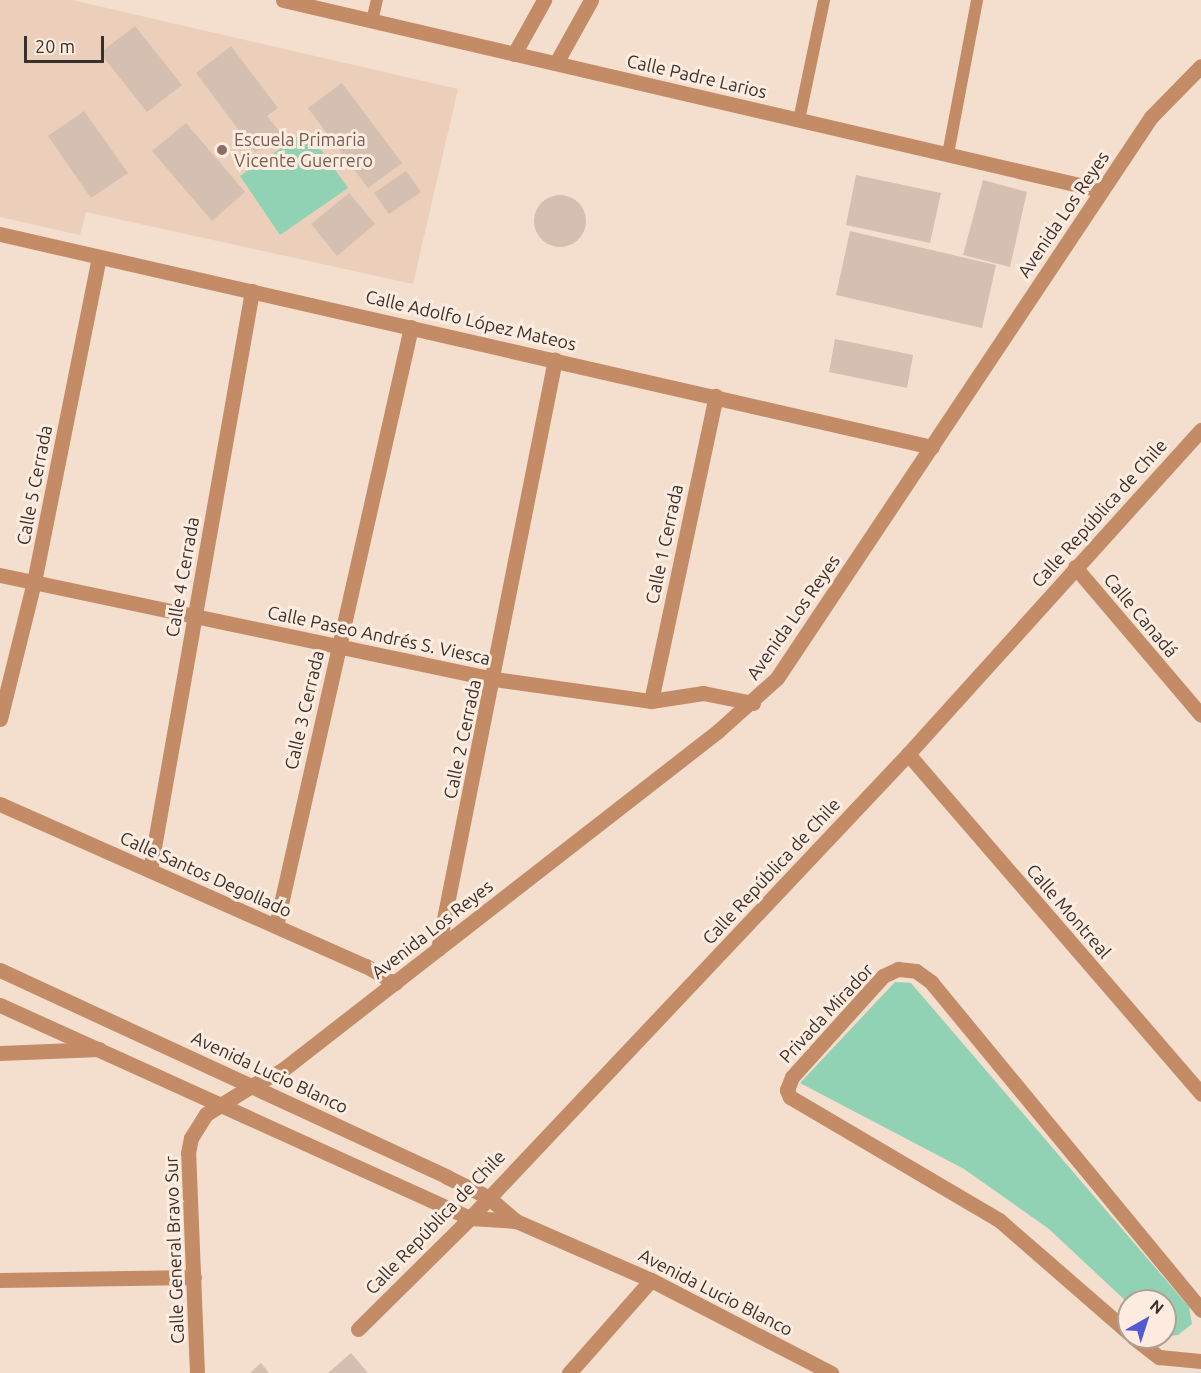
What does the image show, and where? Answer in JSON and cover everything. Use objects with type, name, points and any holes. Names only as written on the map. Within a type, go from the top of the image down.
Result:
[{"type":"street","name":"Calle Padre Larios","points":[[283,0],[1101,190]]},
{"type":"street","points":[[514,54],[543,0]]},
{"type":"street","points":[[556,63],[591,0]]},
{"type":"street","name":"Avenida Los Reyes","points":[[254,1085],[281,1071],[753,703],[791,659],[1151,117],[1201,66]]},
{"type":"street","name":"Calle Adolfo López Mateos","points":[[0,234],[932,447]]},
{"type":"street","name":"Calle 5 Cerrada","points":[[0,719],[34,582],[99,257]]},
{"type":"street","name":"Calle 4 Cerrada","points":[[150,870],[252,291]]},
{"type":"street","name":"Calle 3 Cerrada","points":[[276,926],[411,327]]},
{"type":"street","name":"Calle 2 Cerrada","points":[[438,949],[494,678],[555,359]]},
{"type":"street","name":"Calle 1 Cerrada","points":[[651,701],[716,396]]},
{"type":"street","name":"Calle República de Chile","points":[[358,1329],[470,1218],[908,754],[1201,430]]},
{"type":"street","name":"Calle Canadá","points":[[1075,567],[1201,715]]},
{"type":"street","name":"Calle Paseo Andrés S. Viesca","points":[[0,574],[338,648],[494,678],[651,701],[703,693],[753,703]]},
{"type":"street","name":"Calle Montreal","points":[[908,754],[1201,1094]]},
{"type":"street","name":"Calle Santos Degollado","points":[[0,804],[276,926],[394,983]]},
{"type":"street","name":"Privada Mirador","points":[[1117,1323],[999,1220],[790,1097],[787,1090],[792,1077],[883,976],[898,969],[916,971],[931,982],[1201,1310]]},
{"type":"street","name":"Avenida Lucio Blanco","points":[[0,970],[254,1085],[488,1197],[516,1221],[651,1280],[826,1372]]},
{"type":"street","name":"Avenida Lucio Blanco","points":[[0,1005],[470,1218],[516,1221]]},
{"type":"street","points":[[0,1053],[100,1049]]},
{"type":"street","name":"Calle General Bravo Sur","points":[[197,1373],[188,1153],[197,1125],[218,1105],[254,1085]]},
{"type":"street","points":[[0,1280],[194,1277]]},
{"type":"street","points":[[569,1373],[651,1280]]},
{"type":"street","points":[[1149,1349],[1159,1357],[1201,1361]]},
{"type":"lane","points":[[372,21],[377,0]]},
{"type":"lane","points":[[799,120],[824,0]]},
{"type":"lane","points":[[948,154],[977,0]]},
{"type":"shaded area","name":"Escuela Primaria Vicente Guerrero","points":[[0,0],[72,0],[458,89],[413,284],[86,212],[80,235],[0,217]]},
{"type":"green space","points":[[307,130],[348,188],[280,235],[240,176]]},
{"type":"green space","points":[[895,982],[911,983],[1174,1289],[1117,1289],[1117,1293],[1049,1229],[964,1169],[800,1083]]},
{"type":"green space","points":[[1177,1293],[1189,1307],[1192,1324],[1178,1335]]},
{"type":"building","points":[[135,26],[182,85],[147,112],[100,53]]},
{"type":"building","points":[[231,46],[278,108],[267,116],[281,133],[255,152],[196,73]]},
{"type":"building","points":[[342,83],[402,163],[368,188],[308,108]]},
{"type":"building","points":[[84,111],[128,173],[91,198],[48,136]]},
{"type":"building","points":[[186,123],[245,192],[212,221],[152,151]]},
{"type":"building","points":[[406,171],[421,192],[389,214],[374,193]]},
{"type":"building","points":[[856,175],[941,193],[930,243],[846,225]]},
{"type":"building","points":[[983,180],[1027,192],[1010,267],[963,255]]},
{"type":"building","points":[[349,193],[375,224],[337,256],[311,224]]},
{"type":"building","points":[[560,195],[570,197],[578,203],[584,211],[586,221],[584,231],[578,239],[570,245],[560,247],[550,245],[542,239],[536,231],[534,221],[536,211],[542,203],[550,197]]},
{"type":"building","points":[[850,231],[996,265],[982,328],[836,295]]},
{"type":"building","points":[[835,339],[913,355],[907,388],[829,372]]},
{"type":"building","points":[[351,1353],[368,1373],[328,1373]]},
{"type":"building","points":[[261,1363],[269,1373],[250,1373]]},
{"type":"place","name":"Escuela Primaria Vicente Guerrero","points":[[222,150]]}]
